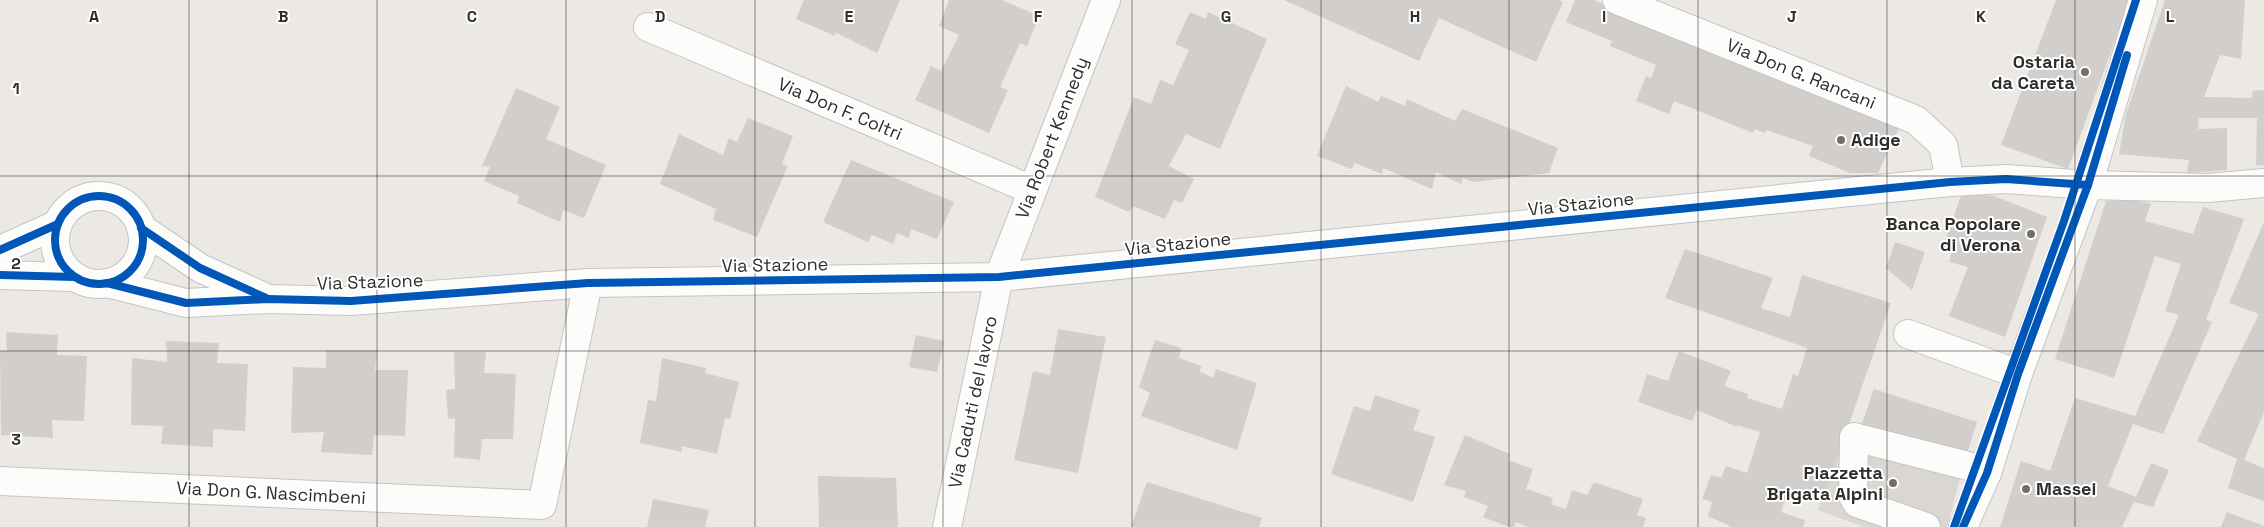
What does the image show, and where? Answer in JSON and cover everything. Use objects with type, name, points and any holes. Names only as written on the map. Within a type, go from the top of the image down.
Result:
[{"type":"street","name":"Via Robert Kennedy","points":[[999,277],[1106,0]]},
{"type":"street","name":"Via Don G. Rancani","points":[[1617,0],[1916,120],[1943,145],[1950,182]]},
{"type":"street","points":[[1963,527],[1986,473],[2018,374],[2088,185],[2143,0]]},
{"type":"street","name":"Via Don F. Coltri","points":[[648,27],[1032,190]]},
{"type":"street","name":"Via Stazione","points":[[0,274],[74,277],[96,285],[107,283],[186,303],[268,298],[351,300],[588,284],[999,277],[1950,182],[2006,179],[2088,185],[2208,188],[2264,183]]},
{"type":"street","name":"Via Stazione","points":[[0,250],[58,224],[66,211],[78,201],[94,196],[109,197],[123,204],[134,214],[141,228],[200,268],[268,298]]},
{"type":"street","points":[[58,224],[54,238],[56,253],[63,266],[74,277]]},
{"type":"street","points":[[107,283],[121,278],[132,269],[140,257],[143,243],[141,228]]},
{"type":"street","name":"Via Caduti del lavoro","points":[[947,527],[999,277]]},
{"type":"street","name":"Via Don G. Nascimbeni","points":[[0,481],[543,516],[588,284]]},
{"type":"street","points":[[1908,334],[2018,374]]},
{"type":"street","points":[[1926,527],[1857,503],[1853,496],[1854,437],[1968,466],[1986,473]]},
{"type":"shaded area","name":"Piazzetta Brigata Alpini","points":[[1846,431],[1964,463],[1947,527],[1864,527],[1818,510]]},
{"type":"building","points":[[804,0],[900,0],[877,53],[835,32],[835,36],[796,19]]},
{"type":"building","points":[[949,0],[1002,0],[1039,16],[1027,46],[1020,43],[1000,87],[1008,90],[989,133],[915,100],[931,66],[941,71],[959,35],[939,26]]},
{"type":"building","points":[[1284,0],[1559,0],[1563,2],[1536,62],[1439,18],[1419,61]]},
{"type":"building","points":[[1575,0],[1594,0],[1901,124],[1878,173],[1850,173],[1809,156],[1813,146],[1766,130],[1765,133],[1755,129],[1753,133],[1674,101],[1669,114],[1636,101],[1646,76],[1651,78],[1656,65],[1610,46],[1612,41],[1566,22]]},
{"type":"building","points":[[2056,0],[2130,0],[2068,169],[2001,145]]},
{"type":"building","points":[[2165,0],[2245,0],[2241,59],[2220,55],[2204,97],[2252,98],[2253,91],[2264,90],[2264,165],[2256,166],[2257,118],[2199,118],[2198,129],[2227,128],[2227,170],[2187,173],[2189,160],[2119,154],[2126,114]]},
{"type":"building","points":[[1190,12],[1206,19],[1208,12],[1267,39],[1220,149],[1186,134],[1169,166],[1194,179],[1182,203],[1174,200],[1165,219],[1133,206],[1129,212],[1095,197],[1134,97],[1151,104],[1160,80],[1173,85],[1189,50],[1175,44]]},
{"type":"building","points":[[1346,86],[1378,102],[1381,96],[1405,106],[1407,99],[1455,121],[1462,109],[1558,148],[1549,173],[1473,182],[1463,178],[1461,184],[1436,172],[1432,189],[1383,168],[1382,174],[1355,163],[1352,169],[1317,156]]},
{"type":"building","points":[[516,88],[560,107],[546,139],[606,165],[584,218],[563,210],[560,222],[517,203],[519,196],[484,181],[490,167],[482,166]]},
{"type":"building","points":[[748,118],[793,136],[782,164],[788,166],[757,237],[713,220],[716,209],[660,184],[679,134],[723,155],[729,138],[737,142]]},
{"type":"building","points":[[851,160],[954,202],[937,239],[911,229],[909,238],[897,233],[893,244],[872,235],[868,242],[823,222]]},
{"type":"building","points":[[1962,193],[1994,196],[2047,217],[2005,337],[1949,316],[1968,267],[1949,262],[1952,251],[1943,247]]},
{"type":"building","points":[[2137,200],[2151,204],[2145,221],[2193,234],[2203,207],[2244,219],[2206,320],[2212,322],[2163,434],[2133,424],[2108,486],[2136,497],[2151,463],[2169,470],[2153,507],[2134,502],[2122,527],[2000,527],[2021,461],[2050,471],[2075,398],[2135,416],[2179,315],[2165,311],[2181,264],[2155,256],[2114,378],[2055,359],[2106,201]]},
{"type":"building","points":[[2264,222],[2264,412],[2244,460],[2264,468],[2264,501],[2228,488],[2237,459],[2197,441],[2259,314],[2229,303]]},
{"type":"building","points":[[1895,242],[1925,252],[1912,290],[1886,268]]},
{"type":"building","points":[[1685,249],[1773,278],[1761,308],[1790,317],[1802,275],[1891,303],[1822,502],[1788,491],[1781,512],[1805,520],[1803,527],[1732,527],[1708,516],[1712,502],[1702,499],[1711,475],[1721,478],[1726,466],[1747,473],[1760,432],[1737,425],[1737,427],[1697,410],[1692,421],[1638,402],[1647,374],[1668,381],[1679,351],[1731,371],[1724,386],[1748,394],[1747,398],[1782,409],[1793,374],[1798,376],[1807,348],[1665,298]]},
{"type":"building","points":[[1058,329],[1106,337],[1078,473],[1014,460],[1033,371],[1050,375]]},
{"type":"building","points":[[6,332],[58,335],[57,355],[87,356],[84,421],[52,420],[53,438],[1,435],[0,351],[7,351]]},
{"type":"building","points":[[916,335],[944,341],[937,372],[909,367]]},
{"type":"building","points":[[1155,340],[1181,348],[1179,358],[1202,366],[1199,371],[1213,378],[1216,369],[1257,383],[1237,450],[1141,416],[1150,393],[1139,387]]},
{"type":"building","points":[[166,341],[219,343],[217,363],[248,364],[245,431],[213,429],[213,447],[161,444],[163,426],[131,425],[132,358],[167,362]]},
{"type":"building","points":[[326,350],[377,350],[375,370],[408,370],[405,436],[374,435],[372,455],[321,452],[324,432],[291,433],[293,367],[326,368]]},
{"type":"building","points":[[454,352],[486,352],[484,373],[516,374],[513,439],[482,439],[480,460],[454,457],[455,418],[448,419],[446,390],[455,389]]},
{"type":"building","points":[[662,358],[706,368],[705,373],[739,382],[730,419],[725,418],[717,454],[682,446],[682,452],[640,443],[648,400],[656,401]]},
{"type":"building","points":[[1874,389],[1977,422],[1964,463],[1860,429]]},
{"type":"building","points":[[1375,395],[1420,410],[1413,430],[1435,437],[1413,502],[1331,474],[1354,406],[1370,411]]},
{"type":"building","points":[[1465,435],[1510,454],[1508,460],[1533,469],[1526,489],[1553,498],[1551,504],[1566,509],[1572,490],[1587,495],[1594,482],[1643,499],[1637,515],[1646,518],[1643,527],[1528,527],[1516,522],[1514,527],[1509,527],[1483,517],[1488,506],[1464,497],[1466,491],[1444,485]]},
{"type":"building","points":[[818,476],[896,478],[898,527],[819,527]]},
{"type":"building","points":[[1147,482],[1262,518],[1259,527],[1131,527]]},
{"type":"building","points":[[653,499],[709,510],[705,527],[647,527]]},
{"type":"building","points":[[2227,512],[2264,526],[2264,527],[2221,527]]},
{"type":"cycle path","points":[[1954,527],[2064,221],[2136,0]]},
{"type":"cycle path","points":[[1963,527],[1987,473],[2018,374],[2088,185],[2127,55]]},
{"type":"cycle path","points":[[107,283],[186,303],[268,299],[351,301],[588,283],[999,277],[1950,182],[2006,179],[2088,185]]},
{"type":"cycle path","points":[[99,196],[116,200],[130,209],[139,223],[143,240],[139,257],[130,271],[116,280],[99,284],[82,280],[68,271],[59,257],[55,240],[59,223],[68,209],[82,200],[99,196]]},
{"type":"cycle path","points":[[0,250],[58,224]]},
{"type":"cycle path","points":[[141,228],[200,268],[266,298]]},
{"type":"cycle path","points":[[0,275],[74,277]]},
{"type":"place","name":"Ostaria da Careta","points":[[2085,72]]},
{"type":"place","name":"Adige","points":[[1841,140]]},
{"type":"place","name":"Banca Popolare di Verona","points":[[2031,234]]},
{"type":"place","name":"Piazzetta Brigata Alpini","points":[[1893,483]]},
{"type":"place","name":"Massei","points":[[2026,489]]}]
